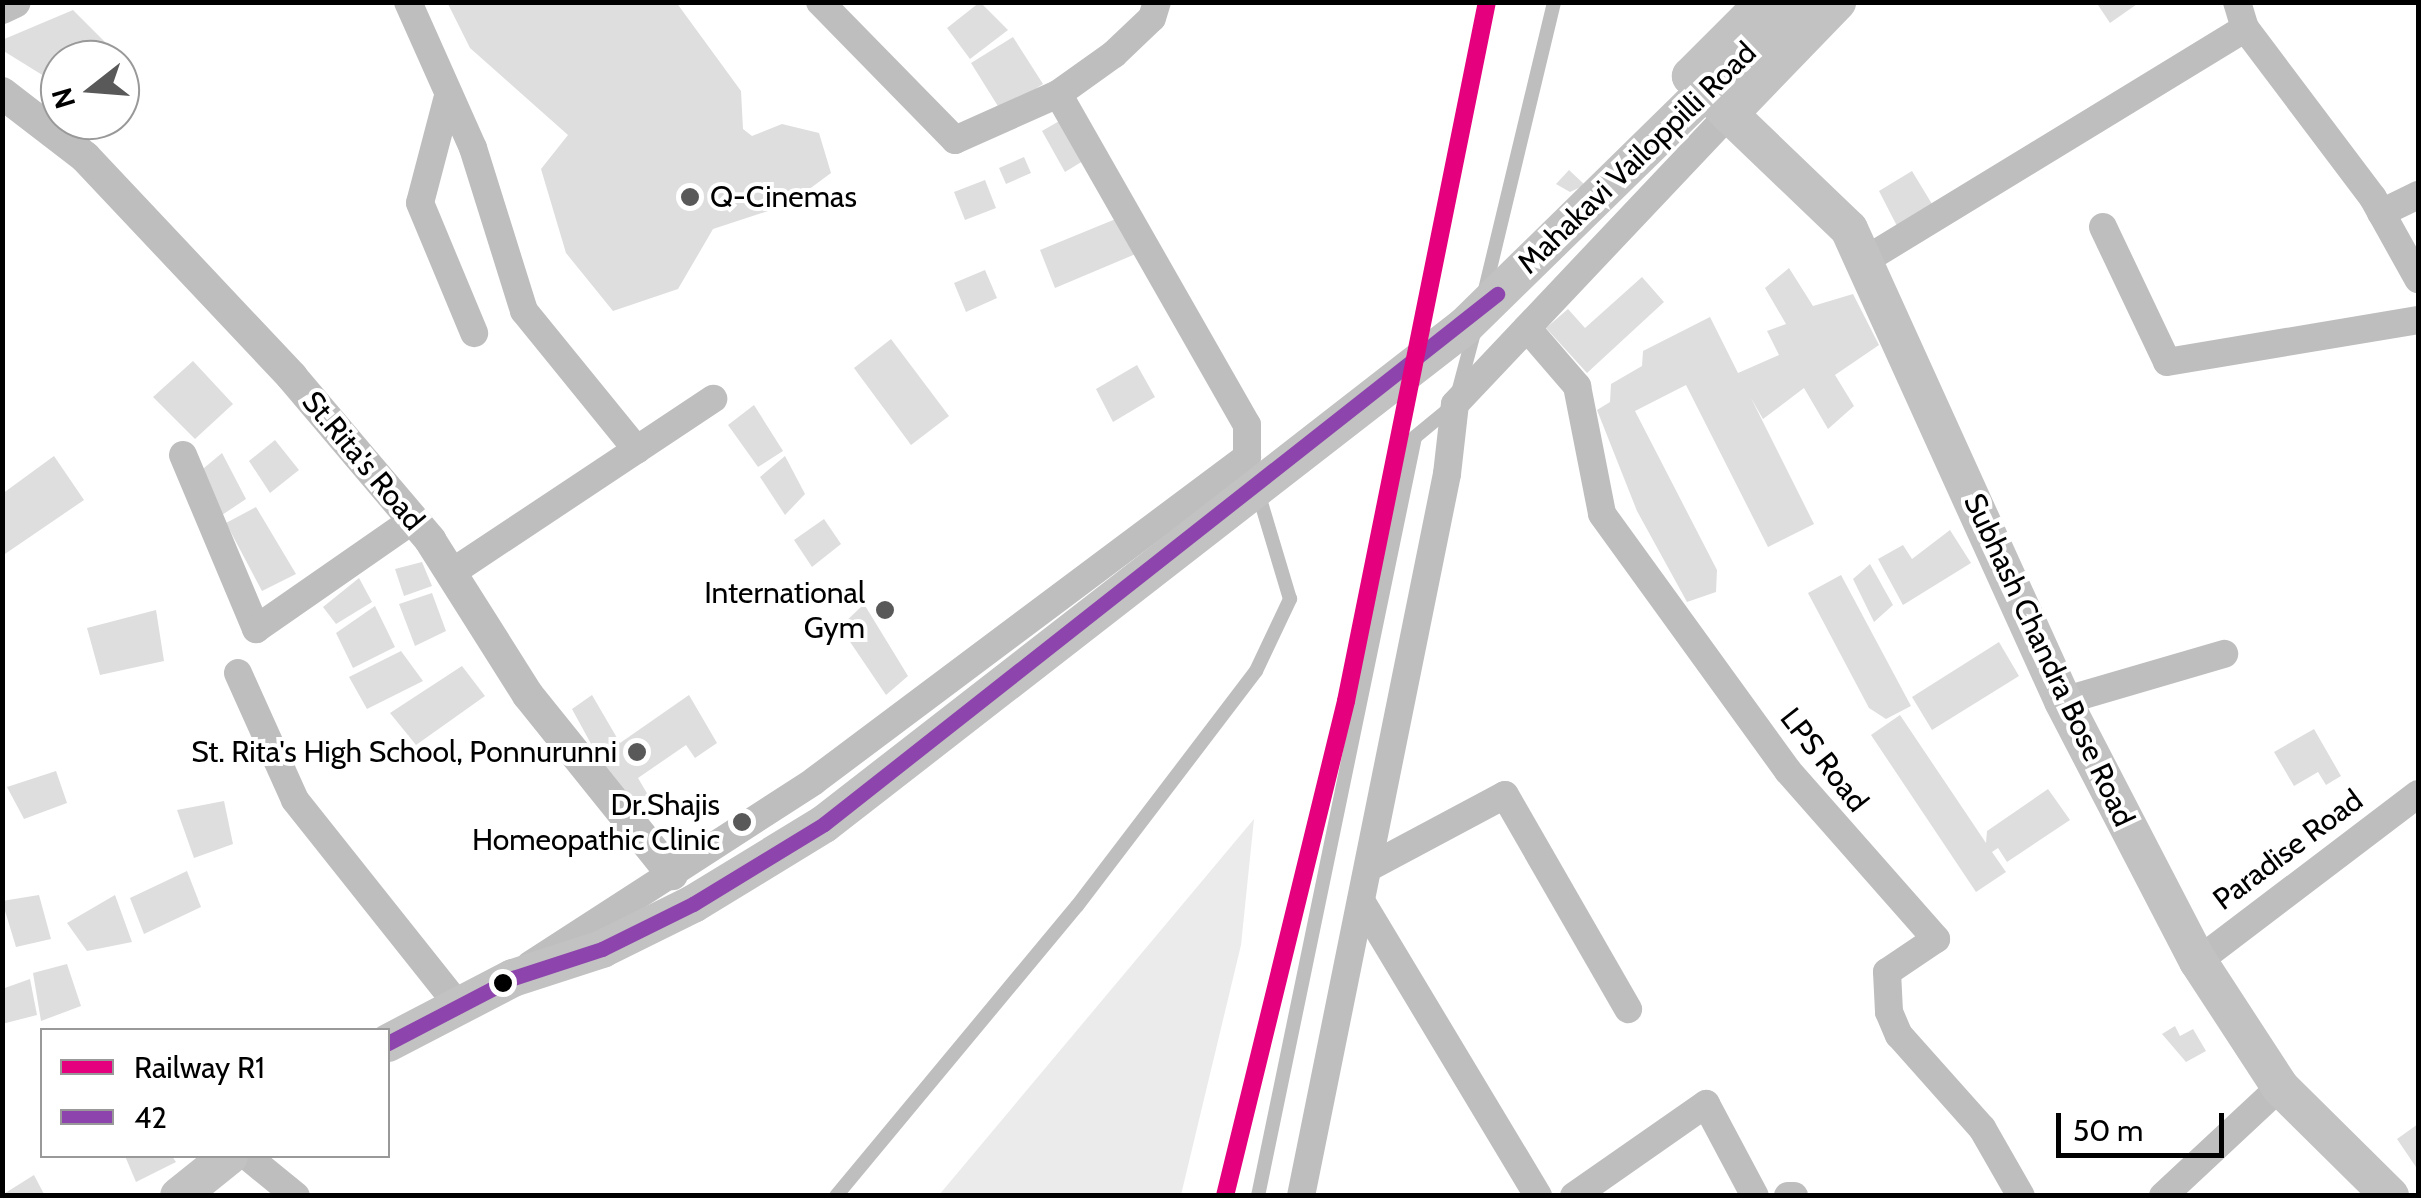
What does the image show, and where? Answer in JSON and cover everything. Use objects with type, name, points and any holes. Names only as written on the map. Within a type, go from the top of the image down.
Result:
[{"type":"main road","name":"Subhash Chandra Bose Road","points":[[1765,2],[1692,76],[1850,229],[1868,259],[2063,701],[2198,960],[2280,1087],[2390,1196]]},
{"type":"main road","name":"Mahakavi Vailoppilli Road","points":[[390,1042],[513,978],[617,942],[824,824],[1466,326],[1796,2]]},
{"type":"main road","points":[[1729,114],[1837,2]]},
{"type":"main road","points":[[179,1196],[226,1158]]},
{"type":"street","points":[[2,8],[15,2]]},
{"type":"street","points":[[408,2],[472,148],[524,312],[638,450]]},
{"type":"street","points":[[820,2],[955,140],[1058,94],[1127,42],[1157,2]]},
{"type":"street","points":[[1868,259],[2241,15],[2381,213],[2418,279]]},
{"type":"street","name":"St.Rita's Road","points":[[2,93],[85,156],[292,377],[413,520],[528,696],[672,874]]},
{"type":"street","points":[[513,978],[884,731],[1248,456],[1247,425],[1058,94]]},
{"type":"street","points":[[448,100],[420,204],[474,333]]},
{"type":"street","points":[[1302,1196],[1454,404],[1729,114]]},
{"type":"street","points":[[2381,213],[2418,195]]},
{"type":"street","points":[[2103,227],[2156,353],[2167,362],[2418,320]]},
{"type":"street","name":"LPS Road","points":[[1527,328],[1577,386],[1602,514],[1788,771],[1936,940],[1887,972],[1888,1012],[1899,1035],[1982,1128],[2021,1196]]},
{"type":"street","points":[[451,573],[713,400]]},
{"type":"street","points":[[184,455],[256,629],[413,520]]},
{"type":"street","points":[[2063,701],[2224,654]]},
{"type":"street","points":[[238,673],[295,800],[457,1004]]},
{"type":"street","points":[[1368,868],[1505,794],[1628,1010]]},
{"type":"street","name":"Paradise Road","points":[[2198,960],[2418,794]]},
{"type":"street","points":[[1361,901],[1538,1196]]},
{"type":"street","points":[[2163,1196],[2280,1087]]},
{"type":"street","points":[[1574,1196],[1706,1104],[1755,1196]]},
{"type":"street","points":[[249,1158],[296,1196]]},
{"type":"lane","points":[[1258,1196],[1415,437],[1454,404],[1554,2]]},
{"type":"lane","points":[[836,1196],[1065,921],[1256,671],[1290,599],[1248,456]]},
{"type":"shaded area","points":[[1254,819],[1241,945],[1181,1195],[939,1195]]},
{"type":"building","points":[[447,2],[676,2],[741,91],[743,129],[752,136],[782,124],[819,133],[831,173],[789,204],[713,229],[678,289],[613,311],[566,253],[541,169],[568,135],[470,48]]},
{"type":"building","points":[[980,2],[1008,30],[970,59],[947,28]]},
{"type":"building","points":[[2096,2],[2140,2],[2110,23]]},
{"type":"building","points":[[73,10],[103,40],[40,40],[40,74],[2,50],[2,40]]},
{"type":"building","points":[[1013,37],[1043,84],[1001,111],[971,63]]},
{"type":"building","points":[[1061,120],[1083,161],[1065,172],[1042,131]]},
{"type":"building","points":[[1024,157],[1031,173],[1006,184],[999,168]]},
{"type":"building","points":[[1569,170],[1585,185],[1570,192],[1556,184]]},
{"type":"building","points":[[1912,171],[1932,204],[1898,228],[1879,191]]},
{"type":"building","points":[[985,180],[996,208],[965,220],[954,192]]},
{"type":"building","points":[[1123,216],[1138,253],[1055,288],[1040,250]]},
{"type":"building","points":[[1789,268],[1813,306],[1853,294],[1879,345],[1835,375],[1854,406],[1828,429],[1804,388],[1763,419],[1751,398],[1814,524],[1768,547],[1686,385],[1635,411],[1717,570],[1716,592],[1687,602],[1637,511],[1597,410],[1610,402],[1611,384],[1642,366],[1643,351],[1710,317],[1738,373],[1779,355],[1767,331],[1786,324],[1765,288]]},
{"type":"building","points":[[985,270],[997,298],[966,312],[954,283]]},
{"type":"building","points":[[1642,277],[1664,302],[1587,373],[1546,328],[1568,309],[1585,328]]},
{"type":"building","points":[[891,339],[949,416],[911,445],[854,368]]},
{"type":"building","points":[[193,361],[233,404],[195,439],[153,397]]},
{"type":"building","points":[[1137,365],[1155,397],[1113,422],[1096,389]]},
{"type":"building","points":[[754,405],[783,451],[758,467],[728,425]]},
{"type":"building","points":[[275,440],[299,470],[270,493],[249,461]]},
{"type":"building","points":[[222,453],[246,499],[222,515],[198,473]]},
{"type":"building","points":[[54,456],[84,500],[2,556],[2,494]]},
{"type":"building","points":[[785,456],[805,494],[785,515],[760,477]]},
{"type":"building","points":[[256,507],[296,574],[262,591],[226,523]]},
{"type":"building","points":[[824,519],[841,544],[812,567],[794,540]]},
{"type":"building","points":[[1950,530],[1971,563],[1903,605],[1878,559],[1903,545],[1912,559]]},
{"type":"building","points":[[422,562],[432,586],[404,596],[395,569]]},
{"type":"building","points":[[1870,564],[1893,605],[1874,622],[1853,579]]},
{"type":"building","points":[[1841,575],[1911,706],[1886,719],[1869,708],[1808,593]]},
{"type":"building","points":[[359,578],[372,602],[336,624],[323,607]]},
{"type":"building","points":[[432,593],[446,631],[415,646],[399,604]]},
{"type":"building","points":[[864,604],[908,676],[886,695],[840,627]]},
{"type":"building","points":[[375,606],[395,647],[353,668],[336,633]]},
{"type":"building","points":[[156,610],[164,661],[100,675],[87,628]]},
{"type":"building","points":[[1999,642],[2019,676],[1932,730],[1912,697]]},
{"type":"building","points":[[401,651],[423,681],[367,709],[349,677]]},
{"type":"building","points":[[462,666],[485,696],[416,745],[390,713]]},
{"type":"building","name":"St. Rita's High School, Ponnurunni","points":[[592,695],[620,743],[689,695],[717,743],[695,758],[686,745],[638,778],[648,795],[626,808],[572,709]]},
{"type":"building","points":[[1900,715],[1986,843],[1987,831],[2048,789],[2070,820],[2007,862],[1998,848],[1992,852],[2006,872],[1976,892],[1871,735]]},
{"type":"building","points":[[2314,729],[2341,776],[2326,785],[2318,772],[2294,786],[2274,752]]},
{"type":"building","points":[[56,771],[67,803],[24,819],[7,787]]},
{"type":"building","points":[[224,801],[233,844],[194,858],[177,810]]},
{"type":"building","points":[[187,871],[201,907],[144,934],[130,898]]},
{"type":"building","points":[[39,895],[51,939],[16,947],[2,901]]},
{"type":"building","points":[[115,895],[132,942],[87,951],[67,923]]},
{"type":"building","points":[[67,964],[81,1006],[41,1021],[33,973]]},
{"type":"building","points":[[30,979],[37,1015],[2,1024],[2,989]]},
{"type":"building","points":[[2175,1026],[2180,1036],[2193,1029],[2206,1051],[2186,1062],[2162,1034]]},
{"type":"building","points":[[2418,1124],[2418,1170],[2397,1139]]},
{"type":"building","points":[[126,1158],[173,1158],[176,1162],[136,1182]]},
{"type":"building","points":[[34,1175],[45,1196],[2,1196],[2,1195]]},
{"type":"rail line","name":"R1","points":[[1225,1196],[1346,701],[1487,2]]},
{"type":"transit line","name":"42","points":[[390,1042],[513,978],[602,949],[693,904],[824,824],[1497,294]]},
{"type":"place","name":"Q-Cinemas","points":[[690,197]]},
{"type":"place","name":"International Gym","points":[[885,610]]},
{"type":"place","name":"St. Rita's High School, Ponnurunni","points":[[637,752]]},
{"type":"place","name":"Dr.Shajis Homeopathic Clinic","points":[[742,822]]}]
